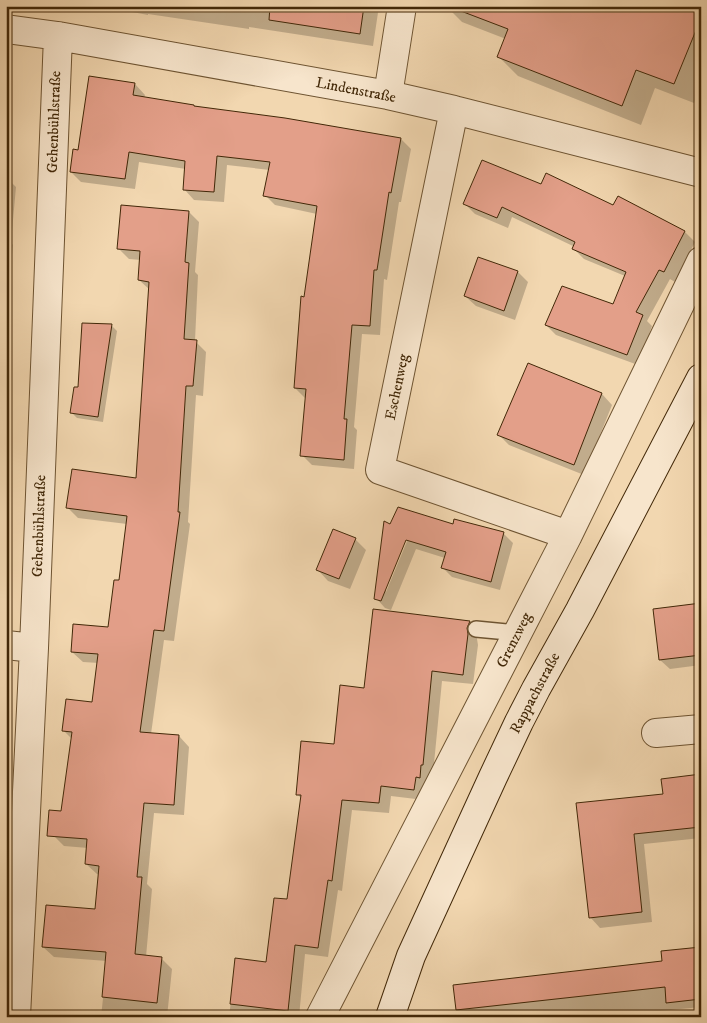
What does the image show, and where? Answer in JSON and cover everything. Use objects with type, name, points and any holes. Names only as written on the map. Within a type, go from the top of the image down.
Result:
[{"type":"street","points":[[388,95],[402,6]]},
{"type":"street","name":"Lindenstraße","points":[[6,29],[58,36],[388,95],[701,173]]},
{"type":"street","name":"Gehenbühlstraße","points":[[16,1017],[34,648],[58,36]]},
{"type":"street","name":"Eschenweg","points":[[454,110],[380,470],[568,535]]},
{"type":"street","name":"Grenzweg","points":[[320,1017],[568,535],[701,261]]},
{"type":"street","name":"Rappachstraße","points":[[390,1017],[411,956],[519,722],[580,610],[701,378]]},
{"type":"street","points":[[6,645],[34,648]]},
{"type":"street","points":[[656,733],[701,729]]},
{"type":"lane","points":[[476,629],[517,633]]},
{"type":"building","points":[[270,6],[364,6],[360,34],[269,20]]},
{"type":"building","points":[[454,6],[701,6],[701,18],[674,84],[636,70],[622,106],[497,57],[508,29],[453,8]]},
{"type":"building","points":[[89,76],[135,83],[133,95],[401,138],[391,193],[389,192],[377,270],[374,270],[370,326],[352,325],[344,419],[347,419],[344,460],[300,456],[306,389],[294,388],[301,296],[304,297],[317,206],[263,196],[270,162],[217,156],[214,192],[183,190],[185,161],[129,152],[125,179],[70,172],[73,149],[78,150]]},
{"type":"building","points":[[482,160],[541,184],[546,173],[613,205],[618,196],[685,231],[664,272],[659,270],[636,312],[643,315],[627,355],[545,325],[562,286],[613,304],[626,272],[572,249],[575,242],[502,207],[497,218],[463,204]]},
{"type":"building","points":[[121,205],[189,211],[185,262],[189,263],[184,339],[197,340],[193,386],[186,386],[178,512],[180,512],[164,631],[154,630],[140,732],[179,735],[174,805],[144,803],[137,877],[142,877],[135,954],[162,957],[157,1003],[102,997],[106,952],[42,947],[46,905],[95,909],[99,866],[85,864],[87,839],[47,836],[49,810],[61,811],[72,732],[62,731],[66,699],[92,702],[98,654],[71,652],[73,624],[108,627],[114,580],[119,580],[127,516],[66,508],[72,469],[136,478],[149,282],[138,280],[140,251],[117,249]]},
{"type":"building","points":[[478,257],[518,271],[504,311],[464,296]]},
{"type":"building","points":[[82,323],[112,324],[98,417],[70,413],[74,387],[78,387]]},
{"type":"building","points":[[528,363],[602,393],[574,465],[497,435]]},
{"type":"building","points":[[398,507],[453,524],[454,519],[504,532],[491,582],[441,568],[446,552],[406,540],[381,601],[374,599],[384,521],[390,524]]},
{"type":"building","points":[[333,529],[356,538],[339,579],[316,570]]},
{"type":"building","points":[[701,603],[701,655],[659,660],[653,609]]},
{"type":"building","points":[[373,609],[470,621],[467,628],[468,634],[463,675],[432,671],[423,765],[421,765],[420,778],[416,777],[414,790],[381,786],[379,803],[342,800],[332,881],[328,880],[318,948],[295,945],[288,1011],[230,1004],[235,958],[266,962],[274,898],[287,899],[301,795],[296,795],[301,741],[334,744],[340,685],[364,688]]},
{"type":"building","points":[[701,774],[701,827],[634,834],[642,912],[589,918],[576,803],[663,794],[661,779]]},
{"type":"building","points":[[701,947],[701,999],[666,1003],[665,987],[456,1010],[453,985],[662,961],[661,951]]}]
